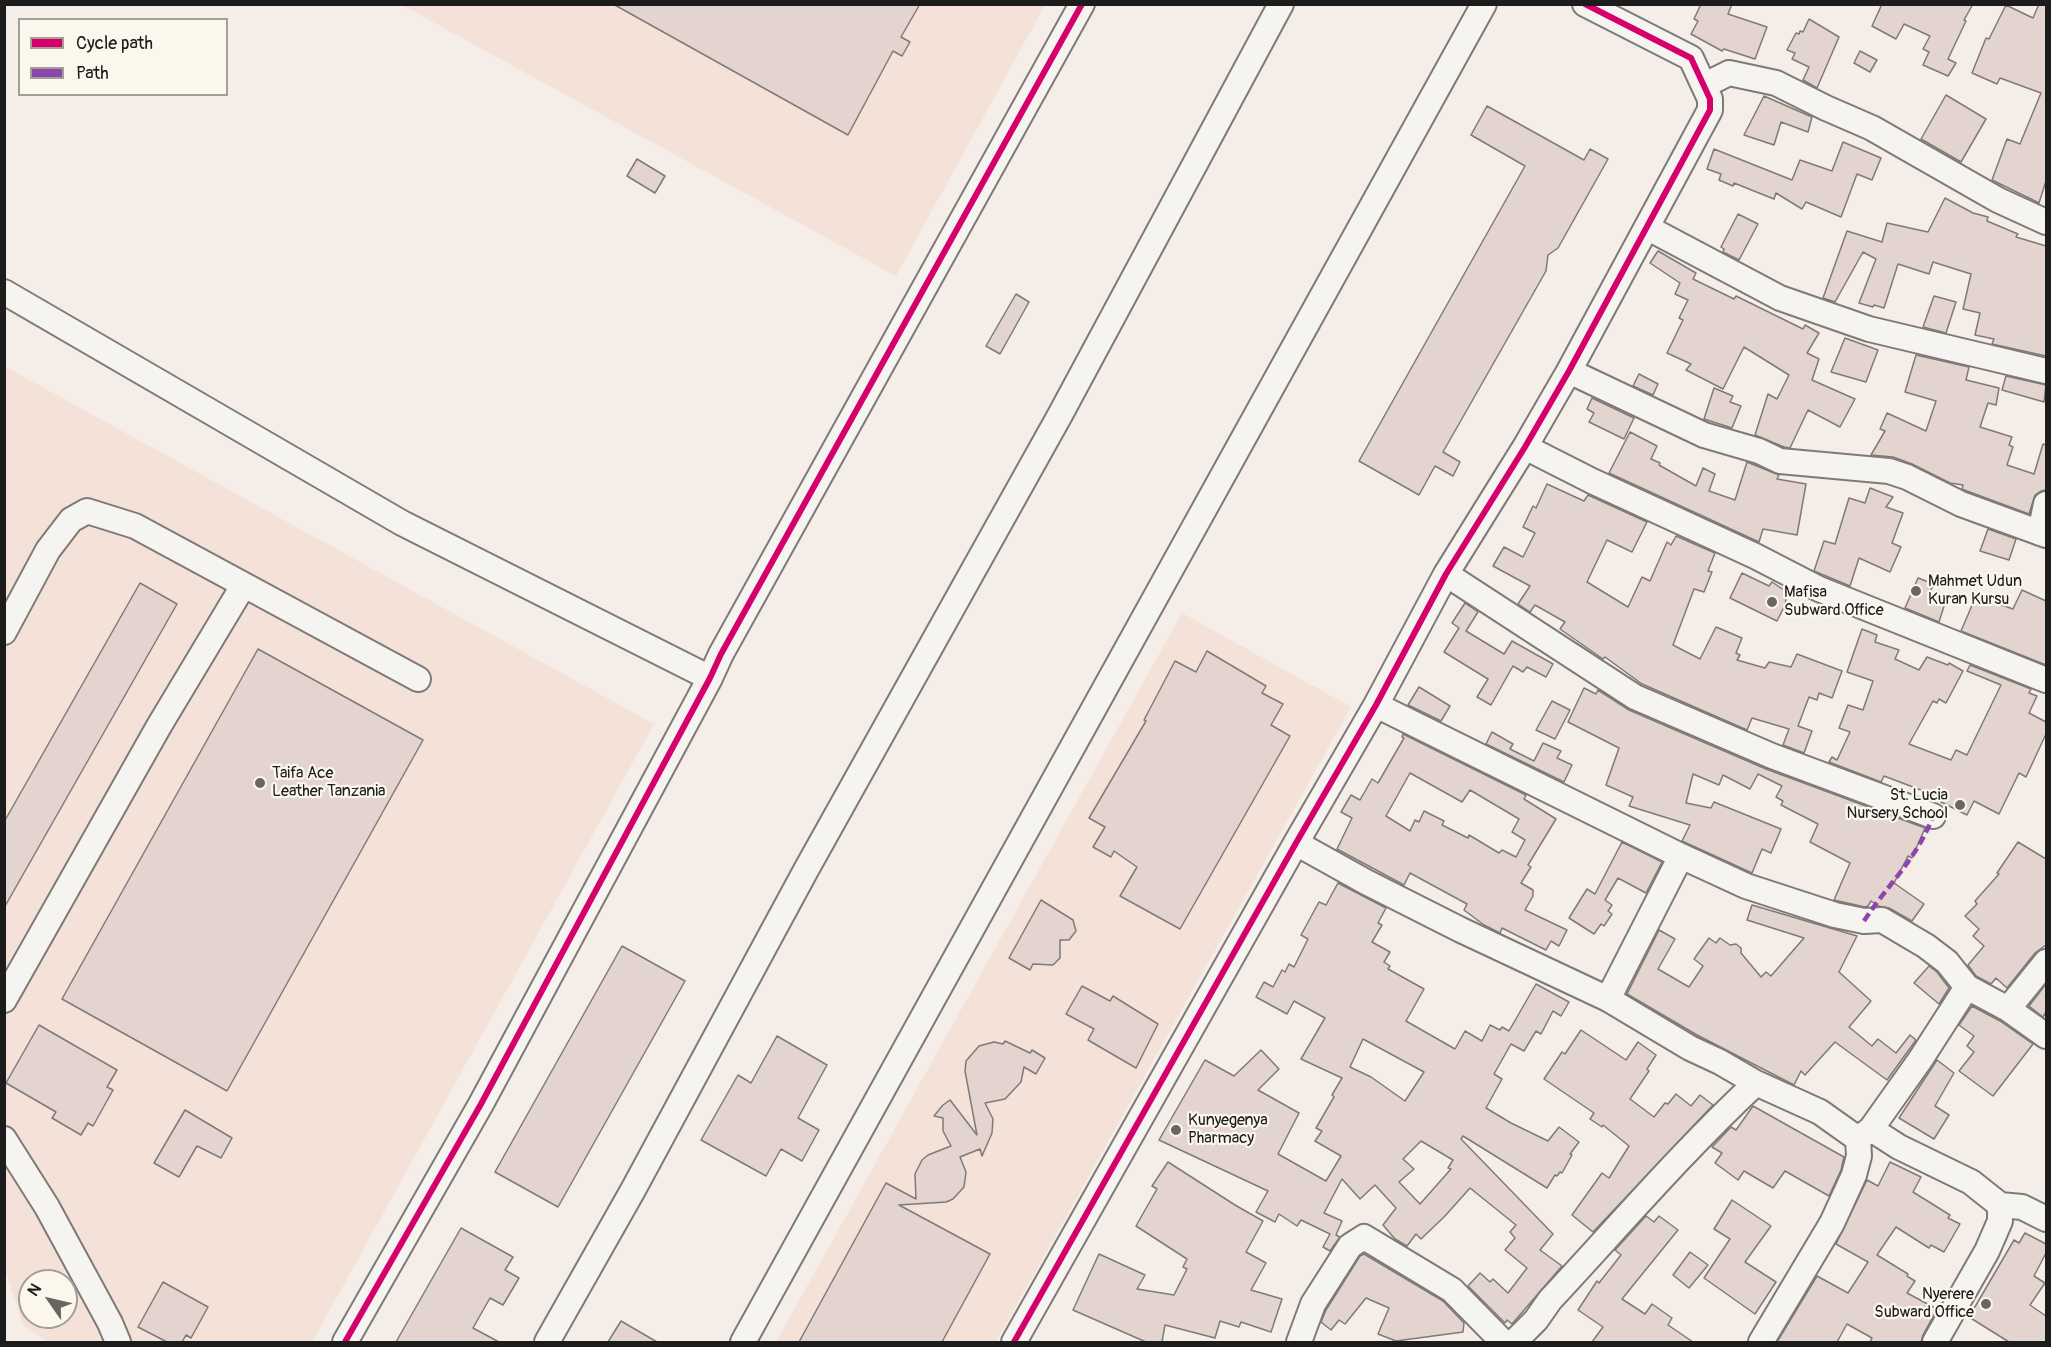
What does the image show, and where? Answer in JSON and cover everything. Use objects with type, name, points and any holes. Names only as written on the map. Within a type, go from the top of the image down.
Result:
[{"type":"street","points":[[345,1342],[487,1093],[739,622],[1083,4]]},
{"type":"street","points":[[547,1342],[633,1190],[806,870],[1060,415],[1281,4]]},
{"type":"street","points":[[743,1342],[1484,4]]},
{"type":"street","points":[[1014,1342],[1376,705],[1446,574],[1526,447],[1569,371],[1710,110],[1710,99],[1692,58],[1585,4]]},
{"type":"street","points":[[1705,85],[1729,73],[1776,83],[1872,128],[1998,200],[2046,222]]},
{"type":"street","points":[[1648,228],[1780,298],[1869,329],[2046,371]]},
{"type":"street","points":[[4,292],[402,523],[710,678]]},
{"type":"street","points":[[1569,371],[1704,435],[1760,451],[1780,461],[1889,471],[1907,477],[1961,504],[2043,534],[2046,504]]},
{"type":"street","points":[[1526,447],[1592,481],[1755,555],[1819,589],[2046,680]]},
{"type":"street","points":[[4,632],[48,550],[71,520],[87,511],[135,526],[418,679]]},
{"type":"street","points":[[1446,574],[1635,697],[1772,756],[1933,816]]},
{"type":"street","points":[[4,1000],[159,726],[243,586]]},
{"type":"street","points":[[1376,705],[1746,886],[1835,915],[1864,921],[1882,920],[1926,946],[1947,962],[1967,987],[2008,1009],[2046,1036]]},
{"type":"street","points":[[1296,843],[1461,930],[1608,999],[1690,1048],[1756,1083],[1971,1182],[2000,1205],[2022,1208],[2046,1219]]},
{"type":"street","points":[[1608,999],[1681,856]]},
{"type":"street","points":[[2008,1009],[2046,962]]},
{"type":"street","points":[[1761,1342],[1832,1223],[1854,1175],[1864,1134],[1920,1060],[1967,987]]},
{"type":"street","points":[[1514,1342],[1683,1155],[1756,1083]]},
{"type":"street","points":[[4,1139],[47,1207],[118,1342]]},
{"type":"street","points":[[1935,1342],[1987,1251],[2000,1221],[2000,1205]]},
{"type":"street","points":[[1299,1342],[1313,1304],[1350,1246],[1364,1237],[1452,1290],[1503,1342]]},
{"type":"shaded area","points":[[402,5],[1045,5],[896,276]]},
{"type":"shaded area","points":[[4,366],[654,724],[312,1342],[49,1342],[29,1329],[78,1329],[78,1269],[18,1269],[18,1309],[4,1266]]},
{"type":"shaded area","points":[[1182,613],[1351,707],[996,1342],[776,1342]]},
{"type":"building","points":[[613,4],[920,4],[901,37],[910,42],[902,56],[893,51],[848,135]]},
{"type":"building","points":[[1701,4],[1732,4],[1728,14],[1767,27],[1755,59],[1724,49],[1722,51],[1691,34],[1698,21],[1694,19]]},
{"type":"building","points":[[1882,4],[1973,4],[1948,59],[1956,63],[1948,76],[1923,65],[1929,52],[1923,49],[1930,36],[1904,24],[1896,39],[1872,26]]},
{"type":"building","points":[[2039,4],[2046,4],[2046,181],[2039,203],[1992,180],[2007,139],[2020,144],[2041,93],[2000,78],[1997,84],[1972,73],[1986,38],[1989,39],[2006,5],[2033,18]]},
{"type":"building","points":[[1809,19],[1839,37],[1817,88],[1803,80],[1809,67],[1792,59],[1795,53],[1787,50],[1796,33],[1803,32]]},
{"type":"building","points":[[1860,51],[1877,60],[1870,72],[1854,63]]},
{"type":"building","points":[[1946,95],[1986,119],[1961,162],[1921,139]]},
{"type":"building","points":[[1764,96],[1812,117],[1808,132],[1781,122],[1774,145],[1744,135]]},
{"type":"building","points":[[1487,106],[1584,160],[1590,149],[1608,159],[1558,248],[1548,255],[1546,271],[1443,452],[1460,462],[1453,476],[1435,466],[1419,495],[1359,461],[1525,166],[1471,135]]},
{"type":"building","points":[[1843,142],[1881,158],[1872,180],[1857,174],[1841,217],[1806,202],[1802,209],[1776,193],[1774,199],[1734,183],[1733,186],[1719,180],[1721,174],[1707,169],[1714,149],[1792,180],[1800,160],[1832,171]]},
{"type":"building","points":[[637,159],[665,176],[655,193],[627,176]]},
{"type":"building","points":[[1945,198],[1973,213],[1988,217],[1987,221],[2018,234],[2016,237],[2046,246],[2046,356],[1992,344],[1994,339],[1975,335],[1980,313],[1963,309],[1971,274],[1933,262],[1929,274],[1898,264],[1884,308],[1874,305],[1873,307],[1859,303],[1876,259],[1863,252],[1835,302],[1823,298],[1847,231],[1882,242],[1887,223],[1928,232]]},
{"type":"building","points":[[1738,214],[1758,224],[1739,260],[1723,252],[1724,249],[1721,247]]},
{"type":"building","points":[[1658,251],[1696,273],[1693,279],[1734,299],[1736,296],[1803,329],[1805,325],[1819,333],[1807,353],[1819,359],[1812,380],[1855,399],[1840,427],[1808,410],[1790,448],[1755,435],[1768,394],[1777,399],[1789,375],[1744,347],[1723,389],[1686,370],[1691,364],[1667,353],[1683,320],[1679,318],[1688,300],[1675,294],[1680,283],[1650,263]]},
{"type":"building","points":[[1016,294],[1029,302],[1000,354],[986,346]]},
{"type":"building","points":[[1934,296],[1956,302],[1946,333],[1923,327]]},
{"type":"building","points":[[1845,338],[1878,350],[1866,382],[1831,372]]},
{"type":"building","points":[[1916,355],[1969,367],[1966,380],[1999,388],[1996,405],[1988,403],[1980,427],[2012,437],[2009,445],[2013,447],[2007,465],[2034,474],[2043,444],[2046,445],[2046,490],[2035,495],[2029,514],[1962,489],[1963,485],[1950,483],[1912,464],[1893,457],[1871,455],[1885,431],[1880,429],[1887,413],[1926,431],[1936,401],[1905,392]]},
{"type":"building","points":[[1639,374],[1658,384],[1653,395],[1633,386]]},
{"type":"building","points":[[2006,376],[2046,385],[2044,402],[2002,390]]},
{"type":"building","points":[[1714,388],[1733,396],[1730,402],[1741,406],[1732,428],[1704,419]]},
{"type":"building","points":[[1592,398],[1634,418],[1624,439],[1589,422],[1594,413],[1587,409]]},
{"type":"building","points":[[1630,432],[1657,446],[1651,459],[1660,463],[1659,465],[1696,486],[1703,468],[1715,474],[1709,491],[1735,500],[1747,462],[1779,475],[1777,479],[1806,484],[1797,535],[1763,529],[1759,542],[1609,473]]},
{"type":"building","points":[[1547,484],[1584,501],[1588,495],[1647,522],[1632,552],[1607,540],[1587,582],[1628,607],[1642,577],[1650,581],[1667,542],[1671,545],[1676,536],[1715,553],[1708,571],[1712,572],[1704,592],[1694,589],[1673,645],[1700,659],[1716,627],[1742,638],[1736,653],[1740,655],[1737,660],[1765,668],[1769,662],[1791,667],[1797,654],[1842,671],[1832,698],[1819,693],[1817,700],[1809,697],[1798,726],[1812,731],[1804,753],[1783,745],[1789,729],[1752,718],[1747,730],[1642,684],[1605,657],[1603,659],[1560,629],[1565,622],[1535,605],[1530,612],[1518,604],[1530,586],[1493,566],[1504,547],[1523,557],[1535,533],[1523,527],[1533,506],[1536,508]]},
{"type":"building","points":[[1870,488],[1893,497],[1886,507],[1903,513],[1892,543],[1901,547],[1890,572],[1859,558],[1850,586],[1814,571],[1824,541],[1835,544],[1849,498],[1865,503]]},
{"type":"building","points":[[1988,529],[2016,539],[2009,560],[1980,551]]},
{"type":"building","points":[[1742,573],[1769,586],[1772,582],[1787,592],[1785,605],[1777,621],[1730,598]]},
{"type":"building","points":[[1918,578],[1934,584],[1929,594],[1946,600],[1939,622],[1905,608]]},
{"type":"building","points":[[140,583],[177,604],[4,908],[4,822]]},
{"type":"building","points":[[2022,590],[2046,601],[2046,665],[1961,631],[1976,596],[2013,609]]},
{"type":"building","points":[[1465,603],[1478,612],[1466,631],[1504,654],[1512,641],[1553,664],[1546,677],[1527,667],[1523,672],[1513,666],[1491,705],[1477,697],[1488,679],[1444,652],[1459,628],[1452,623]]},
{"type":"building","points":[[1862,629],[1877,635],[1875,642],[1899,650],[1895,659],[1919,670],[1927,657],[1948,665],[1949,663],[1963,671],[1946,703],[1939,699],[1937,703],[1933,701],[1909,744],[1951,760],[1956,750],[1967,755],[2001,685],[1967,671],[1970,665],[2031,689],[2029,693],[2037,696],[2029,713],[2046,722],[2046,734],[2026,777],[2019,773],[1999,814],[1974,801],[1967,815],[1933,798],[1934,795],[1884,776],[1881,782],[1829,762],[1832,757],[1837,760],[1850,732],[1839,728],[1848,705],[1863,710],[1873,681],[1847,672]]},
{"type":"building","points":[[258,649],[423,740],[227,1091],[62,999]]},
{"type":"building","points":[[1207,651],[1266,686],[1262,693],[1283,704],[1271,725],[1290,736],[1180,929],[1120,896],[1137,867],[1114,851],[1111,857],[1093,847],[1105,827],[1089,818],[1146,721],[1144,720],[1175,661],[1196,672]]},
{"type":"building","points":[[1419,687],[1450,706],[1441,721],[1408,705]]},
{"type":"building","points":[[1584,688],[1596,694],[1598,690],[1629,710],[1766,769],[1925,828],[1912,858],[1908,856],[1894,883],[1924,904],[1912,921],[1871,901],[1865,907],[1834,900],[1850,863],[1810,842],[1818,824],[1781,805],[1783,801],[1776,797],[1782,786],[1758,774],[1750,789],[1723,775],[1719,785],[1693,774],[1686,803],[1711,808],[1714,802],[1781,829],[1771,853],[1762,849],[1752,873],[1682,841],[1690,825],[1629,806],[1633,797],[1606,785],[1619,748],[1568,722]]},
{"type":"building","points":[[1552,701],[1570,710],[1555,739],[1536,730]]},
{"type":"building","points":[[1492,732],[1513,744],[1510,749],[1534,761],[1543,743],[1561,751],[1557,758],[1572,765],[1564,782],[1486,744]]},
{"type":"building","points":[[1403,734],[1526,795],[1524,799],[1556,819],[1528,865],[1531,867],[1521,883],[1533,890],[1533,896],[1525,910],[1567,930],[1559,946],[1551,941],[1546,950],[1502,928],[1500,933],[1484,925],[1464,910],[1467,904],[1410,873],[1404,885],[1337,849],[1352,818],[1341,812],[1351,795],[1360,800],[1372,779],[1378,783],[1404,738]],"holes":[[[1410,773],[1462,802],[1470,790],[1519,819],[1512,832],[1525,840],[1516,857],[1502,850],[1499,853],[1469,835],[1468,838],[1442,825],[1444,821],[1424,811],[1419,822],[1415,820],[1410,831],[1386,816]]]},
{"type":"building","points":[[1622,842],[1662,862],[1646,893],[1618,878],[1605,900],[1612,905],[1608,911],[1612,914],[1604,926],[1601,924],[1594,934],[1569,918],[1587,889],[1595,894]]},
{"type":"building","points":[[2018,842],[2046,859],[2046,945],[2035,953],[2007,988],[1996,978],[1991,984],[1976,976],[1968,965],[1984,946],[1973,936],[1979,929],[1965,916],[1999,874],[1997,873]]},
{"type":"building","points":[[1338,883],[1386,908],[1378,923],[1382,925],[1372,942],[1390,952],[1384,962],[1390,966],[1388,969],[1424,989],[1406,1021],[1455,1049],[1465,1031],[1482,1041],[1490,1025],[1509,1031],[1536,984],[1569,1002],[1561,1016],[1553,1011],[1541,1034],[1536,1031],[1524,1051],[1511,1044],[1494,1074],[1502,1079],[1486,1108],[1548,1141],[1559,1127],[1579,1142],[1570,1154],[1572,1155],[1562,1173],[1555,1175],[1547,1188],[1463,1136],[1461,1139],[1553,1234],[1540,1250],[1562,1266],[1512,1324],[1507,1320],[1505,1323],[1468,1286],[1480,1273],[1490,1282],[1493,1279],[1508,1293],[1527,1268],[1505,1250],[1515,1238],[1510,1232],[1516,1225],[1470,1188],[1421,1239],[1416,1234],[1407,1246],[1395,1239],[1383,1225],[1396,1208],[1375,1185],[1360,1199],[1342,1179],[1324,1213],[1342,1221],[1336,1235],[1340,1237],[1330,1251],[1323,1247],[1330,1234],[1301,1220],[1297,1226],[1279,1214],[1275,1222],[1256,1212],[1268,1191],[1159,1140],[1205,1060],[1234,1076],[1261,1050],[1279,1069],[1258,1090],[1299,1113],[1278,1154],[1326,1181],[1341,1156],[1315,1141],[1322,1131],[1316,1128],[1342,1078],[1301,1059],[1325,1018],[1294,1001],[1287,1014],[1256,997],[1264,982],[1273,987],[1282,970],[1285,972],[1289,964],[1294,967],[1308,939],[1301,935],[1319,902],[1326,905]],"holes":[[[1363,1039],[1424,1072],[1405,1101],[1371,1077],[1350,1067]],[[1421,1141],[1453,1160],[1448,1168],[1451,1169],[1420,1204],[1399,1182],[1414,1169],[1403,1159]]]},
{"type":"building","points":[[1041,900],[1073,920],[1076,931],[1069,940],[1060,940],[1060,958],[1053,965],[1033,964],[1030,970],[1009,958]]},
{"type":"building","points":[[1752,905],[1857,936],[1839,972],[1871,1001],[1849,1027],[1872,1046],[1878,1039],[1896,1053],[1910,1035],[1916,1040],[1887,1080],[1835,1042],[1805,1075],[1801,1071],[1794,1085],[1697,1035],[1627,994],[1659,930],[1675,939],[1658,969],[1689,987],[1703,966],[1694,959],[1709,938],[1716,943],[1720,938],[1730,945],[1736,944],[1761,977],[1766,972],[1771,976],[1804,938],[1747,920]]},
{"type":"building","points":[[622,946],[685,981],[558,1207],[495,1172]]},
{"type":"building","points":[[1929,966],[1937,972],[1949,988],[1939,1004],[1914,983]]},
{"type":"building","points":[[2046,984],[2046,1012],[2043,1017],[2029,1006]]},
{"type":"building","points":[[1082,986],[1110,1001],[1113,996],[1158,1024],[1136,1068],[1088,1040],[1094,1029],[1066,1014]]},
{"type":"building","points":[[1972,1006],[2000,1021],[2033,1044],[1993,1096],[1959,1071],[1974,1052],[1967,1046],[1974,1036],[1959,1025]]},
{"type":"building","points":[[39,1025],[117,1070],[107,1087],[113,1090],[93,1126],[88,1123],[81,1135],[52,1118],[56,1112],[6,1083]]},
{"type":"building","points":[[1581,1030],[1626,1060],[1638,1042],[1656,1055],[1647,1069],[1649,1071],[1630,1099],[1654,1117],[1676,1094],[1691,1106],[1700,1095],[1713,1105],[1593,1232],[1572,1215],[1602,1173],[1609,1178],[1629,1146],[1603,1125],[1602,1127],[1590,1119],[1594,1113],[1544,1079],[1562,1052],[1565,1054]]},
{"type":"building","points":[[777,1036],[827,1065],[798,1118],[819,1130],[802,1161],[781,1149],[766,1176],[701,1140],[738,1075],[751,1083]]},
{"type":"building","points":[[1005,1041],[1030,1053],[1032,1050],[1045,1058],[1036,1074],[1024,1067],[1021,1082],[1005,1099],[985,1103],[993,1119],[992,1133],[982,1156],[980,1149],[960,1157],[966,1172],[964,1187],[953,1199],[946,1202],[899,1205],[990,1254],[942,1342],[799,1342],[886,1183],[916,1199],[915,1174],[922,1160],[928,1155],[951,1146],[943,1131],[943,1118],[934,1116],[943,1105],[950,1100],[977,1135],[965,1071],[966,1061],[979,1046],[994,1042],[1003,1044]]},
{"type":"building","points":[[1937,1060],[1954,1073],[1935,1106],[1949,1115],[1934,1139],[1899,1118]]},
{"type":"building","points":[[1753,1106],[1844,1157],[1841,1170],[1829,1196],[1785,1171],[1773,1188],[1744,1171],[1738,1180],[1715,1163],[1722,1153],[1712,1147],[1731,1127],[1736,1130]]},
{"type":"building","points":[[185,1110],[232,1138],[221,1158],[197,1146],[179,1177],[154,1163]]},
{"type":"building","points":[[1168,1162],[1263,1221],[1246,1252],[1266,1263],[1251,1290],[1282,1299],[1271,1332],[1241,1322],[1239,1327],[1220,1321],[1215,1338],[1165,1325],[1162,1342],[1146,1342],[1073,1310],[1099,1254],[1145,1275],[1137,1289],[1174,1295],[1187,1269],[1183,1267],[1187,1259],[1136,1226],[1157,1189],[1152,1186]]},
{"type":"building","points":[[1890,1162],[1921,1177],[1913,1192],[1950,1215],[1948,1218],[1960,1224],[1944,1252],[1931,1245],[1929,1248],[1896,1227],[1877,1255],[1908,1274],[1907,1276],[1915,1281],[1907,1293],[1937,1309],[1921,1342],[1870,1342],[1872,1338],[1847,1324],[1837,1342],[1777,1342],[1817,1276],[1848,1293],[1868,1262],[1836,1244],[1867,1180],[1878,1186]]},
{"type":"building","points":[[1732,1200],[1771,1226],[1745,1262],[1776,1282],[1755,1314],[1704,1278],[1730,1239],[1714,1229]]},
{"type":"building","points":[[1646,1216],[1654,1222],[1659,1216],[1678,1230],[1622,1299],[1645,1314],[1652,1304],[1672,1318],[1668,1325],[1693,1342],[1592,1342],[1603,1327],[1578,1310],[1597,1281],[1599,1283],[1621,1255],[1615,1250]]},
{"type":"building","points":[[461,1228],[513,1257],[505,1270],[519,1278],[503,1305],[490,1298],[473,1328],[499,1342],[396,1342]]},
{"type":"building","points":[[2025,1233],[2046,1244],[2046,1253],[2034,1276],[2045,1283],[2030,1305],[2046,1316],[2046,1342],[2009,1342],[1969,1317],[2014,1240],[2019,1243]]},
{"type":"building","points":[[1690,1252],[1708,1265],[1689,1288],[1673,1275]]},
{"type":"building","points":[[1364,1254],[1443,1301],[1464,1323],[1463,1332],[1396,1341],[1378,1334],[1389,1308],[1366,1298],[1345,1324],[1339,1320],[1331,1330],[1321,1322],[1326,1310],[1360,1256]]},
{"type":"building","points":[[163,1282],[208,1307],[191,1338],[186,1335],[182,1342],[167,1342],[138,1327]]},
{"type":"building","points":[[621,1321],[657,1342],[608,1342]]},
{"type":"marked path","points":[[1864,921],[1919,845],[1933,816]]},
{"type":"cycle path","points":[[345,1342],[481,1104],[721,654],[1082,4]]},
{"type":"cycle path","points":[[1014,1342],[1376,705],[1446,574],[1569,371],[1710,110],[1710,99],[1691,58],[1585,4]]},
{"type":"place","name":"Mahmet Udun Kuran Kursu","points":[[1916,591]]},
{"type":"place","name":"Mafisa Subward Office","points":[[1772,602]]},
{"type":"place","name":"Taifa Ace Leather Tanzania","points":[[260,783]]},
{"type":"place","name":"St. Lucia Nursery School","points":[[1960,805]]},
{"type":"place","name":"Kunyegenya Pharmacy","points":[[1176,1130]]},
{"type":"place","name":"Nyerere Subward Office","points":[[1986,1304]]}]
